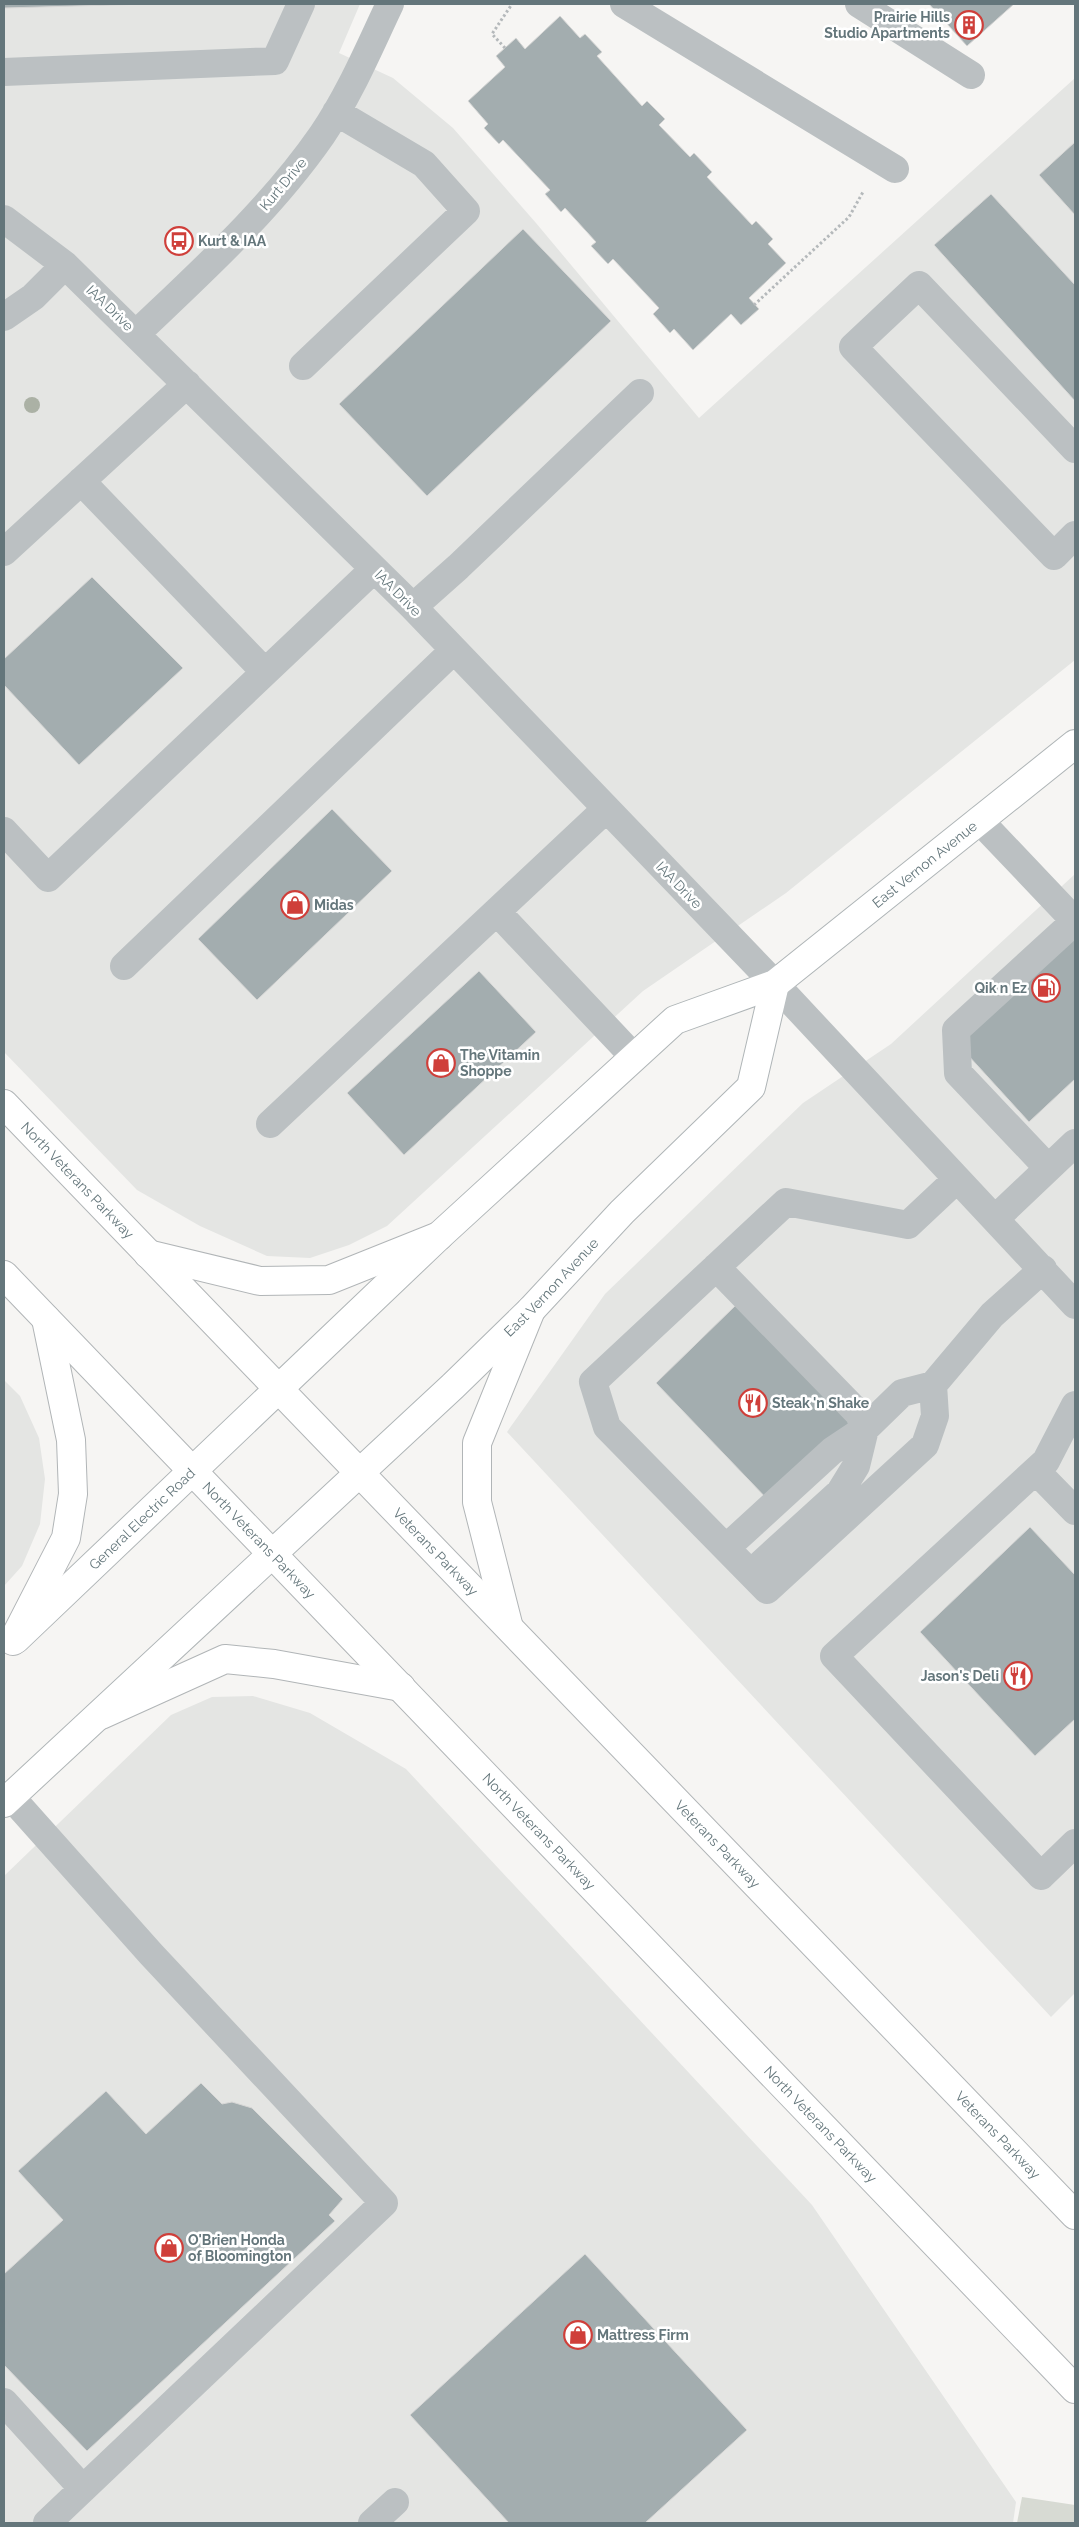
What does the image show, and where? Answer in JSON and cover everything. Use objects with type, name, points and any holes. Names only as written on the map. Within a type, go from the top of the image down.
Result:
[{"type":"main road","name":"East Vernon Avenue","points":[[280,1389],[439,1236],[633,1056],[675,1020],[775,984],[1075,744]]},
{"type":"main road","name":"East Vernon Avenue","points":[[270,1554],[360,1472],[531,1310],[622,1212],[751,1087],[775,984]]},
{"type":"main road","name":"North Veterans Parkway","points":[[4,1104],[360,1472]]},
{"type":"main road","points":[[148,1254],[260,1281],[329,1280],[439,1236]]},
{"type":"main road","name":"North Veterans Parkway","points":[[4,1275],[191,1472],[401,1687],[1075,2389]]},
{"type":"main road","points":[[508,1626],[477,1502],[477,1443],[531,1310]]},
{"type":"main road","points":[[8,1646],[66,1538],[73,1494],[71,1440],[46,1319]]},
{"type":"main road","name":"General Electric Road","points":[[8,1646],[280,1389]]},
{"type":"main road","name":"Veterans Parkway","points":[[360,1472],[1075,2215]]},
{"type":"main road","points":[[7,1800],[101,1715],[270,1554]]},
{"type":"main road","points":[[101,1715],[225,1659],[274,1664],[401,1687]]},
{"type":"street","points":[[4,72],[276,61],[301,4]]},
{"type":"street","name":"Kurt Drive","points":[[136,334],[266,206],[300,165],[336,112],[358,73],[390,4]]},
{"type":"street","points":[[624,4],[888,165]]},
{"type":"street","points":[[859,4],[971,75]]},
{"type":"street","points":[[303,366],[466,212],[424,164],[336,112]]},
{"type":"street","name":"IAA Drive","points":[[4,219],[65,265],[413,608],[775,984],[1075,1305]]},
{"type":"street","points":[[4,317],[34,297],[65,265]]},
{"type":"street","points":[[1075,448],[918,285],[853,347],[1054,556],[1075,535]]},
{"type":"street","points":[[4,552],[187,384]]},
{"type":"street","points":[[413,608],[640,393]]},
{"type":"street","points":[[81,481],[265,672]]},
{"type":"street","points":[[4,831],[48,878],[374,569]]},
{"type":"street","points":[[124,966],[454,650]]},
{"type":"street","points":[[270,1124],[606,809]]},
{"type":"street","points":[[979,820],[1075,921],[956,1030],[958,1073],[1048,1168]]},
{"type":"street","points":[[497,912],[633,1056]]},
{"type":"street","points":[[995,1219],[1075,1142]]},
{"type":"street","points":[[759,1581],[607,1427],[593,1382],[786,1202],[908,1225],[957,1179]]},
{"type":"street","points":[[716,1267],[860,1414],[865,1430],[856,1466],[840,1492],[759,1581]]},
{"type":"street","points":[[726,1548],[832,1450],[865,1430],[902,1393],[933,1385],[992,1315],[1043,1269]]},
{"type":"street","points":[[759,1581],[925,1445],[935,1416],[933,1385]]},
{"type":"street","points":[[1075,1404],[1046,1462],[834,1656],[1041,1876],[1075,1843]]},
{"type":"street","points":[[1036,1471],[1075,1511]]},
{"type":"street","points":[[7,1800],[384,2203],[47,2523]]},
{"type":"street","points":[[4,2402],[83,2489]]},
{"type":"street","points":[[372,2523],[395,2502]]},
{"type":"path","points":[[505,48],[492,34],[512,4]]},
{"type":"path","points":[[754,305],[849,217],[888,165]]},
{"type":"shaded area","points":[[4,4],[360,4],[339,53],[393,78],[453,128],[536,223],[699,418],[1075,78],[1075,660],[786,893],[643,991],[387,1226],[349,1245],[310,1258],[267,1256],[200,1226],[137,1190],[4,1052]]},
{"type":"shaded area","points":[[1075,874],[1075,1993],[1051,2017],[507,1432],[605,1294],[803,1103],[891,1044]]},
{"type":"shaded area","points":[[4,1380],[20,1396],[39,1438],[45,1479],[40,1524],[22,1566],[4,1586]]},
{"type":"shaded area","points":[[253,1696],[310,1713],[406,1769],[812,2205],[1016,2502],[1013,2523],[4,2523],[4,1876],[171,1715],[212,1697]]},
{"type":"shaded area","points":[[1022,2497],[1075,2505],[1075,2523],[1017,2523]]},
{"type":"building","points":[[4,4],[146,4],[4,8]]},
{"type":"building","name":"Prairie Hills Studio Apartments","points":[[929,4],[1014,4],[967,46]]},
{"type":"building","points":[[560,16],[580,38],[585,34],[602,52],[597,56],[642,106],[647,101],[665,119],[659,125],[690,157],[694,153],[712,172],[707,177],[752,225],[756,221],[773,239],[768,244],[786,263],[749,298],[759,309],[741,325],[731,314],[693,350],[674,329],[670,333],[653,314],[659,308],[613,259],[608,264],[591,246],[596,242],[565,208],[561,212],[545,194],[550,190],[503,140],[499,144],[484,128],[488,124],[468,101],[505,67],[496,56],[516,38],[525,49]]},
{"type":"building","points":[[1075,142],[1075,215],[1039,175]]},
{"type":"building","points":[[991,194],[1075,285],[1075,401],[934,245]]},
{"type":"building","points":[[523,229],[611,321],[427,496],[339,404]]},
{"type":"building","points":[[92,577],[183,668],[79,765],[4,685],[4,659]]},
{"type":"building","name":"Midas","points":[[332,809],[392,871],[257,1000],[198,939]]},
{"type":"building","name":"Qik n Ez","points":[[1075,934],[1075,1079],[1029,1122],[956,1042]]},
{"type":"building","name":"The Vitamin Shoppe","points":[[479,971],[536,1032],[404,1155],[347,1093]]},
{"type":"building","name":"Steak 'n Shake","points":[[736,1305],[850,1423],[769,1501],[656,1383]]},
{"type":"building","name":"Jason's Deli","points":[[1030,1527],[1075,1575],[1075,1719],[1035,1756],[920,1632]]},
{"type":"building","name":"O'Brien Honda of Bloomington","points":[[201,2083],[222,2104],[232,2102],[252,2108],[343,2199],[329,2215],[335,2221],[87,2451],[4,2365],[4,2274],[63,2220],[18,2171],[106,2091],[146,2134]]},
{"type":"building","name":"Mattress Firm","points":[[585,2254],[747,2430],[645,2523],[509,2523],[410,2415]]},
{"type":"place","name":"Prairie Hills Studio Apartments","points":[[969,25]]},
{"type":"place","name":"Kurt & IAA","points":[[179,241]]},
{"type":"place","name":"Midas","points":[[295,905]]},
{"type":"place","name":"Qik n Ez","points":[[1046,988]]},
{"type":"place","name":"The Vitamin Shoppe","points":[[441,1063]]},
{"type":"place","name":"Steak 'n Shake","points":[[753,1403]]},
{"type":"place","name":"Jason's Deli","points":[[1018,1676]]},
{"type":"place","name":"O'Brien Honda of Bloomington","points":[[169,2248]]},
{"type":"place","name":"Mattress Firm","points":[[578,2335]]}]
